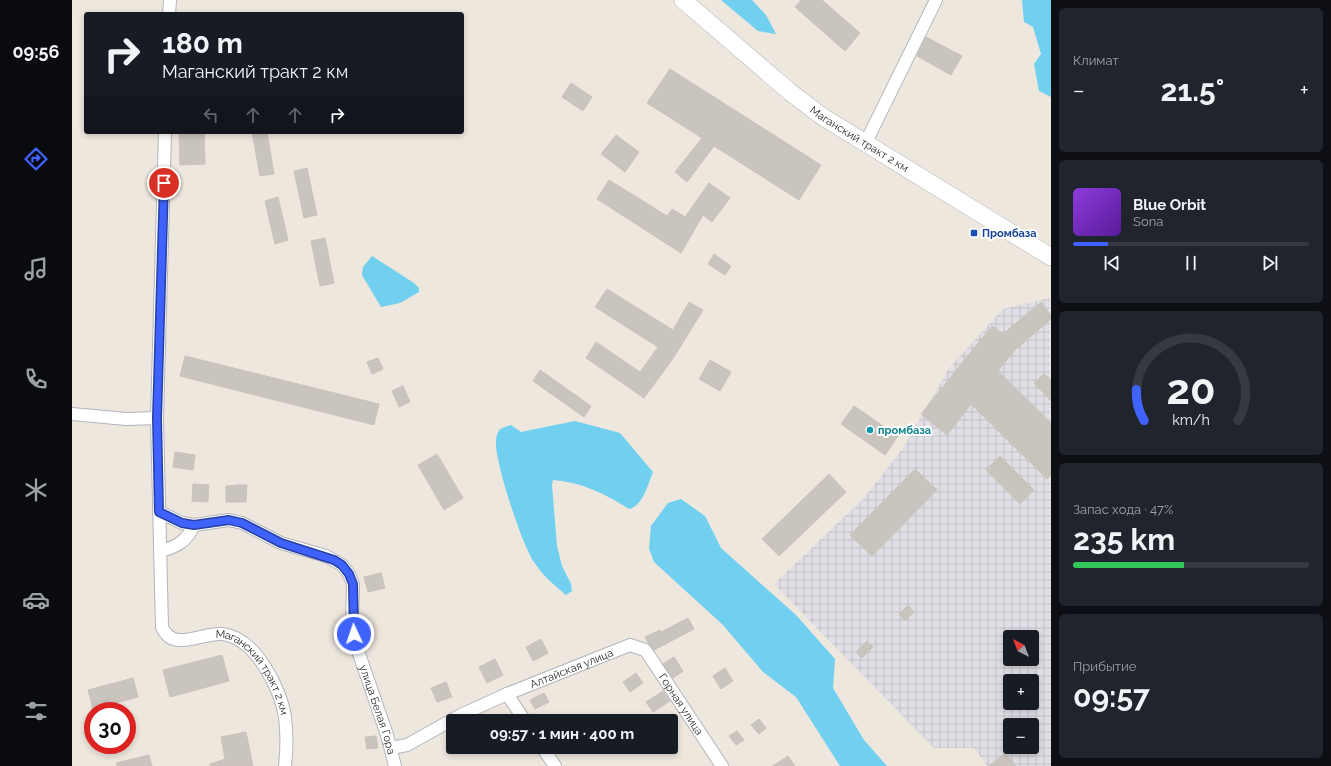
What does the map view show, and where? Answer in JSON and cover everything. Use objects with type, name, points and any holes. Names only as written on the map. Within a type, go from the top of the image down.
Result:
[{"type":"main road","name":"Маганский тракт 2 км","points":[[683,0],[790,92],[823,117],[1051,257]]},
{"type":"street","points":[[169,12],[170,0]]},
{"type":"street","points":[[865,144],[936,0]]},
{"type":"street","name":"Маганский тракт 2 км","points":[[165,134],[157,418],[160,607],[162,627],[165,634],[175,640],[183,641],[209,635],[223,634],[244,643],[252,650],[261,661],[274,683],[285,716],[287,742],[285,766]]},
{"type":"street","points":[[72,414],[126,420],[157,418]]},
{"type":"street","name":"улица Белая Гора","points":[[159,512],[182,523],[194,525],[229,520],[242,523],[281,543],[326,556],[342,565],[349,574],[353,584],[352,620],[356,645],[391,748],[395,766]]},
{"type":"street","points":[[160,551],[172,548],[182,542],[190,535],[194,525]]},
{"type":"street","name":"Алтайская улица","points":[[391,748],[407,745],[461,715],[507,694],[620,648],[637,646]]},
{"type":"street","name":"Горная улица","points":[[637,646],[644,650],[650,657],[722,766]]},
{"type":"street","points":[[507,694],[520,714]]},
{"type":"street","points":[[547,754],[555,766]]},
{"type":"shaded area","points":[[1050,298],[1051,766],[987,766],[974,748],[934,748],[774,584],[865,497],[903,448],[950,367],[1003,309]]},
{"type":"water","points":[[721,0],[752,0],[766,15],[776,34],[758,31]]},
{"type":"water","points":[[1022,0],[1051,0],[1051,97],[1039,91],[1034,64],[1041,54],[1033,27],[1024,22]]},
{"type":"water","points":[[372,256],[414,283],[419,288],[419,292],[400,303],[381,307],[362,275],[363,267]]},
{"type":"water","points":[[575,421],[620,433],[653,472],[647,488],[638,504],[629,509],[611,498],[583,486],[553,480],[552,485],[557,546],[562,566],[571,584],[572,591],[566,595],[541,572],[529,553],[516,521],[504,483],[499,465],[496,440],[500,429],[511,425],[521,432]]},
{"type":"water","points":[[681,499],[705,516],[721,548],[796,615],[835,659],[833,688],[864,740],[887,766],[840,766],[796,697],[763,672],[723,625],[654,562],[649,549],[651,526],[668,503]]},
{"type":"building","points":[[801,0],[822,0],[860,33],[845,51],[795,7]]},
{"type":"building","points":[[926,37],[962,56],[951,75],[917,56]]},
{"type":"building","points":[[670,69],[821,165],[799,200],[714,146],[687,182],[675,172],[702,138],[647,103]]},
{"type":"building","points":[[571,83],[592,97],[583,111],[562,97]]},
{"type":"building","points":[[179,134],[204,134],[205,164],[180,165]]},
{"type":"building","points":[[252,134],[267,134],[274,174],[260,176]]},
{"type":"building","points":[[616,135],[639,152],[625,172],[601,154]]},
{"type":"building","points":[[307,168],[317,215],[304,218],[294,171]]},
{"type":"building","points":[[609,180],[667,216],[672,209],[685,217],[709,183],[730,198],[712,222],[703,215],[681,253],[597,199]]},
{"type":"building","points":[[278,197],[288,240],[275,244],[265,201]]},
{"type":"building","points":[[325,238],[334,283],[320,286],[311,241]]},
{"type":"building","points":[[714,254],[731,266],[725,275],[708,264]]},
{"type":"building","points":[[607,289],[673,330],[689,302],[703,310],[674,357],[644,398],[586,358],[596,342],[640,372],[658,347],[595,307]]},
{"type":"building","points":[[1041,302],[1051,315],[1051,319],[1015,350],[998,371],[1051,423],[1051,475],[1047,479],[971,404],[947,435],[921,414],[992,326],[1003,334]]},
{"type":"building","points":[[185,356],[379,404],[374,425],[180,376]]},
{"type":"building","points":[[378,358],[383,369],[372,374],[367,362]]},
{"type":"building","points":[[710,360],[731,372],[720,391],[699,379]]},
{"type":"building","points":[[540,370],[591,406],[584,417],[533,381]]},
{"type":"building","points":[[1044,374],[1051,380],[1051,401],[1034,383]]},
{"type":"building","points":[[403,386],[410,402],[399,407],[392,391]]},
{"type":"building","name":"промбаза","points":[[854,406],[898,436],[885,455],[841,424]]},
{"type":"building","points":[[175,452],[195,455],[193,470],[173,467]]},
{"type":"building","points":[[437,454],[463,498],[444,510],[418,465]]},
{"type":"building","points":[[1000,456],[1034,490],[1020,504],[986,470]]},
{"type":"building","points":[[915,469],[937,490],[872,556],[850,535]]},
{"type":"building","points":[[829,474],[846,492],[779,556],[762,539]]},
{"type":"building","points":[[193,484],[209,485],[208,502],[192,501]]},
{"type":"building","points":[[247,485],[246,502],[226,502],[226,486]]},
{"type":"building","points":[[381,573],[385,588],[368,592],[364,577]]},
{"type":"building","points":[[908,605],[914,612],[905,621],[899,614]]},
{"type":"building","points":[[688,618],[694,629],[654,650],[645,637],[660,630],[661,632]]},
{"type":"building","points":[[541,639],[548,653],[533,661],[526,647]]},
{"type":"building","points":[[867,641],[873,647],[862,658],[856,652]]},
{"type":"building","points":[[222,655],[229,681],[170,697],[163,670]]},
{"type":"building","points":[[674,657],[683,671],[673,678],[663,664]]},
{"type":"building","points":[[495,659],[503,675],[487,683],[479,667]]},
{"type":"building","points":[[725,668],[733,681],[721,689],[713,676]]},
{"type":"building","points":[[636,673],[643,683],[630,692],[623,682]]},
{"type":"building","points":[[133,678],[138,697],[119,702],[91,702],[88,690]]},
{"type":"building","points":[[446,682],[452,697],[437,702],[431,688]]},
{"type":"building","points":[[663,691],[670,701],[653,712],[646,702]]},
{"type":"building","points":[[544,693],[549,702],[535,709],[530,700]]},
{"type":"building","points":[[759,719],[766,728],[759,734],[751,725]]},
{"type":"building","points":[[737,731],[744,740],[736,745],[729,736]]},
{"type":"building","points":[[246,732],[253,766],[211,766],[210,764],[225,759],[221,737]]},
{"type":"building","points":[[376,736],[378,748],[367,749],[365,737]]},
{"type":"building","points":[[1004,754],[1006,754],[1016,766],[989,766]]},
{"type":"building","points":[[149,755],[152,766],[117,766],[116,763]]},
{"type":"building","points":[[788,756],[795,766],[773,766]]},
{"type":"place","name":"Промбаза","points":[[974,233]]},
{"type":"place","name":"промбаза","points":[[870,430]]},
{"type":"route","points":[[164,183],[157,418],[159,512],[172,520],[194,525],[214,520],[229,520],[242,523],[281,543],[307,552],[326,556],[342,565],[349,574],[353,584],[352,620],[354,634]]}]
